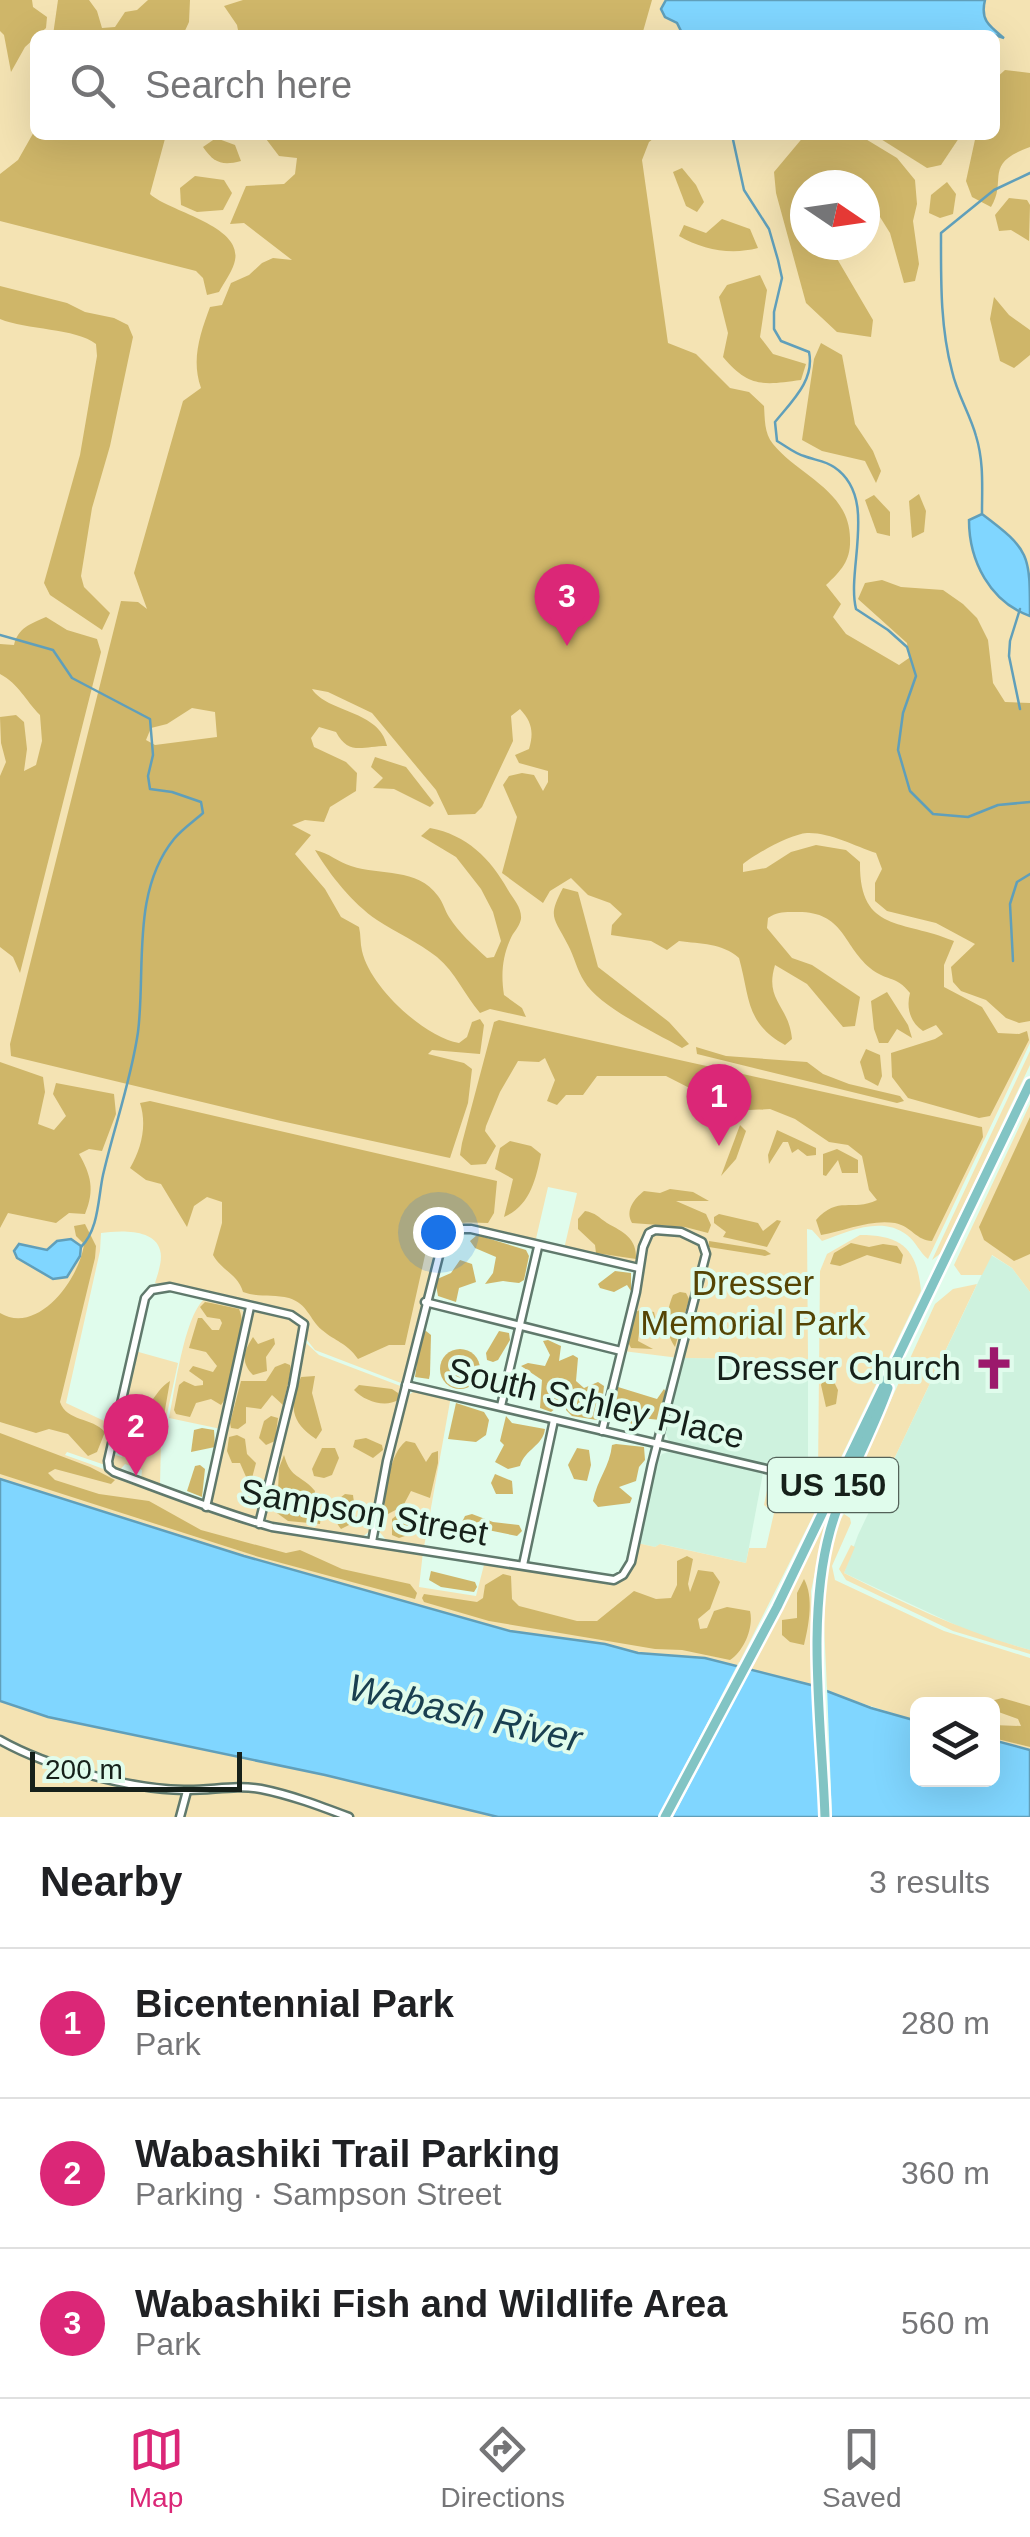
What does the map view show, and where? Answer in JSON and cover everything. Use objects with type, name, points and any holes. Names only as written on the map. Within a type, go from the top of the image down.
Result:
[{"type":"main road","name":"US 150","points":[[825,1817],[818,1620],[822,1564],[841,1497],[896,1366],[1030,1084]]},
{"type":"main road","name":"US 150","points":[[665,1817],[776,1607],[872,1406],[896,1366]]},
{"type":"street","points":[[372,1542],[440,1242],[448,1232],[471,1229],[639,1268]]},
{"type":"street","points":[[602,1431],[645,1240],[655,1230],[689,1234],[702,1242],[706,1254],[658,1444]]},
{"type":"street","points":[[500,1406],[538,1247]]},
{"type":"street","name":"Sampson Street","points":[[250,1307],[170,1287],[152,1290],[145,1298],[108,1466],[114,1472],[259,1524],[608,1580],[619,1578],[631,1562],[658,1444]]},
{"type":"street","points":[[426,1302],[621,1351]]},
{"type":"street","points":[[206,1507],[250,1307],[300,1320],[304,1337],[259,1524]]},
{"type":"street","name":"South Schley Place","points":[[406,1385],[806,1478],[841,1497]]},
{"type":"street","points":[[523,1565],[554,1420]]},
{"type":"street","points":[[0,1740],[72,1770],[187,1791],[258,1788],[349,1817]]},
{"type":"street","points":[[180,1817],[187,1791]]},
{"type":"shaded area","points":[[0,0],[32,0],[33,7],[47,17],[44,30],[30,30],[30,42],[11,72],[0,31]]},
{"type":"shaded area","points":[[58,0],[89,0],[102,28],[115,27],[125,12],[137,10],[148,0],[190,0],[185,30],[54,30]]},
{"type":"shaded area","points":[[243,0],[652,0],[643,30],[238,30],[224,6]]},
{"type":"shaded area","points":[[1005,70],[1030,73],[1030,147],[1015,153],[1001,166],[991,207],[972,197],[966,181],[975,140],[1000,140],[1000,74]]},
{"type":"shaded area","points":[[30,139],[165,140],[150,194],[219,230],[229,240],[235,251],[234,264],[219,292],[207,295],[203,278],[196,271],[0,221],[0,174],[18,160]]},
{"type":"shaded area","points":[[213,140],[235,145],[241,161],[219,162],[203,147]]},
{"type":"shaded area","points":[[267,140],[652,140],[642,160],[668,343],[696,354],[730,388],[749,392],[764,406],[766,431],[773,444],[821,485],[841,508],[850,546],[844,564],[826,585],[841,604],[833,617],[846,634],[899,665],[909,658],[907,643],[858,599],[865,583],[882,580],[901,587],[943,590],[977,618],[988,640],[993,683],[1005,702],[1030,703],[1030,1021],[1019,1023],[1006,1018],[986,1000],[961,991],[953,982],[951,967],[975,944],[936,923],[887,911],[875,901],[875,883],[882,869],[876,853],[833,837],[807,833],[774,845],[743,864],[743,872],[766,868],[791,852],[816,845],[846,850],[860,862],[867,901],[876,912],[887,920],[954,941],[944,965],[944,987],[982,1007],[998,1033],[1027,1031],[1029,1040],[990,1116],[979,1118],[908,1098],[892,1077],[891,1053],[943,1034],[936,1025],[923,1031],[910,1014],[910,993],[900,983],[870,968],[825,917],[782,912],[768,918],[767,928],[792,958],[812,965],[860,997],[855,1026],[843,1027],[807,984],[775,965],[773,987],[792,1039],[785,1045],[762,1028],[751,1008],[739,958],[726,949],[679,941],[667,950],[651,941],[611,935],[612,925],[622,914],[610,903],[588,895],[571,878],[550,891],[543,903],[502,873],[517,817],[503,785],[509,776],[522,773],[534,775],[543,791],[548,782],[548,771],[519,763],[515,755],[529,749],[531,737],[531,728],[520,709],[511,716],[513,741],[482,807],[475,814],[448,815],[436,790],[372,713],[328,692],[312,689],[329,703],[374,725],[387,746],[351,747],[336,732],[319,727],[311,738],[314,747],[346,762],[357,773],[356,791],[330,807],[324,822],[305,820],[292,825],[311,835],[295,854],[325,889],[341,917],[359,927],[367,965],[400,1008],[430,1031],[459,1043],[467,1037],[472,1022],[480,1019],[484,1025],[480,1054],[432,1050],[428,1054],[464,1063],[472,1069],[468,1103],[450,1158],[11,1056],[10,1044],[121,601],[138,602],[147,609],[134,573],[183,401],[201,388],[197,357],[206,317],[210,307],[222,305],[231,283],[273,258],[292,260],[244,223],[230,224],[246,186],[284,184],[295,174],[297,158],[279,156]],"holes":[[[192,708],[215,712],[217,737],[155,745],[146,740],[151,728],[167,724]]]},
{"type":"shaded area","points":[[801,140],[867,140],[897,158],[915,180],[917,204],[913,221],[919,264],[915,281],[904,283],[890,233],[880,217],[880,170],[790,170],[790,244],[774,172]]},
{"type":"shaded area","points":[[882,140],[958,140],[941,165],[927,168]]},
{"type":"shaded area","points":[[682,168],[704,202],[697,212],[686,206],[673,172]]},
{"type":"shaded area","points":[[195,176],[224,180],[232,193],[223,210],[197,212],[181,205],[180,188]]},
{"type":"shaded area","points":[[947,182],[956,194],[953,214],[940,218],[929,213],[931,195]]},
{"type":"shaded area","points":[[1009,198],[1027,200],[1030,205],[1029,241],[1011,230],[999,231],[995,215]]},
{"type":"shaded area","points":[[722,219],[750,229],[758,248],[717,250],[679,236],[684,225],[706,233]]},
{"type":"shaded area","points":[[794,260],[838,260],[873,320],[871,337],[837,332],[806,303]]},
{"type":"shaded area","points":[[760,275],[767,290],[760,337],[773,354],[806,364],[801,380],[758,382],[741,374],[723,357],[728,333],[719,297],[727,285]]},
{"type":"shaded area","points":[[0,286],[114,318],[128,325],[133,337],[110,446],[92,508],[81,576],[84,587],[110,613],[102,630],[50,595],[44,583],[80,455],[96,344],[76,335],[0,319]]},
{"type":"shaded area","points":[[994,297],[1009,315],[1030,330],[1030,355],[1014,368],[1000,361],[990,319]]},
{"type":"shaded area","points":[[821,343],[842,355],[855,424],[881,471],[876,483],[865,461],[822,451],[802,440],[814,359]]},
{"type":"shaded area","points":[[919,494],[926,511],[924,532],[912,538],[909,501]]},
{"type":"shaded area","points":[[874,495],[890,512],[890,536],[877,533],[865,500]]},
{"type":"shaded area","points":[[46,617],[67,630],[97,639],[101,652],[20,973],[13,957],[0,947],[0,776],[6,762],[0,717],[16,715],[24,722],[24,771],[36,765],[42,741],[40,715],[17,687],[0,674],[0,644],[14,645],[30,624]]},
{"type":"shaded area","points":[[375,757],[406,767],[434,803],[430,807],[394,789],[373,788],[383,778],[371,767]]},
{"type":"shaded area","points":[[430,828],[455,836],[476,850],[519,908],[521,919],[505,954],[503,981],[504,995],[522,1008],[526,1017],[490,1009],[480,1013],[444,963],[359,905],[315,850],[351,866],[420,880],[438,896],[466,939],[487,958],[494,957],[501,941],[493,912],[456,857],[421,836]]},
{"type":"shaded area","points":[[563,888],[578,892],[598,967],[669,1022],[689,1044],[682,1048],[643,1027],[592,991],[554,917]]},
{"type":"shaded area","points":[[887,992],[912,1038],[897,1029],[888,1043],[879,1043],[871,1001]]},
{"type":"shaded area","points":[[499,1020],[982,1127],[983,1137],[932,1241],[886,1222],[821,1235],[816,1220],[824,1212],[877,1200],[869,1190],[862,1156],[848,1145],[829,1142],[795,1119],[770,1109],[749,1110],[713,1100],[666,1076],[597,1076],[583,1095],[566,1095],[557,1105],[547,1101],[555,1080],[545,1058],[539,1062],[518,1061],[486,1126],[485,1131],[496,1146],[486,1164],[471,1165],[460,1155],[462,1143],[494,1022]]},
{"type":"shaded area","points":[[696,1047],[726,1056],[807,1062],[823,1074],[900,1096],[904,1101],[897,1103],[697,1054]]},
{"type":"shaded area","points":[[866,1049],[880,1055],[882,1076],[878,1086],[865,1079],[860,1062]]},
{"type":"shaded area","points":[[0,1062],[43,1077],[45,1092],[38,1124],[54,1130],[66,1116],[53,1094],[56,1083],[114,1094],[116,1114],[102,1151],[89,1149],[79,1154],[90,1183],[85,1214],[69,1213],[56,1223],[8,1213],[0,1228]]},
{"type":"shaded area","points":[[150,1101],[497,1181],[494,1213],[488,1223],[454,1224],[434,1235],[428,1242],[405,1345],[389,1345],[358,1359],[322,1330],[295,1301],[243,1292],[213,1255],[222,1223],[222,1202],[207,1197],[194,1206],[187,1227],[161,1184],[146,1180],[130,1168],[142,1136],[140,1103]]},
{"type":"shaded area","points":[[1030,1117],[1030,1254],[1014,1261],[984,1240],[979,1227]]},
{"type":"shaded area","points":[[740,1125],[746,1131],[736,1159],[721,1176]]},
{"type":"shaded area","points":[[777,1130],[816,1148],[816,1155],[807,1156],[798,1149],[792,1153],[788,1142],[783,1142],[769,1164],[768,1155]]},
{"type":"shaded area","points":[[510,1141],[531,1146],[541,1154],[526,1199],[504,1217],[513,1179],[495,1169],[500,1148]]},
{"type":"shaded area","points":[[837,1149],[858,1160],[858,1173],[842,1173],[838,1160],[823,1175],[823,1154]]},
{"type":"shaded area","points":[[670,1189],[693,1192],[709,1201],[676,1201],[706,1214],[711,1225],[708,1233],[632,1223],[630,1209],[640,1194]]},
{"type":"shaded area","points":[[585,1211],[628,1236],[636,1259],[596,1253],[595,1245],[578,1229],[578,1219]]},
{"type":"shaded area","points":[[719,1214],[758,1223],[763,1231],[781,1221],[767,1247],[723,1237],[726,1232],[714,1223]]},
{"type":"shaded area","points":[[85,1224],[96,1246],[95,1258],[60,1402],[68,1413],[105,1432],[97,1452],[88,1456],[68,1434],[49,1429],[36,1433],[0,1422],[0,1313],[14,1318],[29,1317],[55,1300],[81,1258],[84,1244],[76,1236],[74,1226]]},
{"type":"shaded area","points":[[477,1235],[526,1250],[529,1256],[524,1280],[485,1284],[493,1273],[496,1257],[475,1248],[470,1241]]},
{"type":"shaded area","points":[[709,1241],[765,1250],[771,1254],[709,1247]]},
{"type":"shaded area","points":[[851,1243],[897,1246],[903,1255],[901,1264],[867,1255],[840,1266],[830,1264],[834,1253]]},
{"type":"shaded area","points":[[991,1255],[1012,1268],[1030,1292],[1030,1650],[977,1635],[844,1573],[858,1535]]},
{"type":"shaded area","points":[[460,1260],[472,1264],[476,1282],[459,1288],[456,1302],[438,1296],[435,1280],[451,1273]]},
{"type":"shaded area","points":[[615,1271],[631,1273],[631,1291],[627,1285],[614,1292],[600,1288],[598,1284]]},
{"type":"shaded area","points":[[680,1292],[689,1299],[675,1347],[669,1335],[668,1315],[673,1295]]},
{"type":"shaded area","points":[[205,1302],[239,1309],[242,1328],[225,1399],[221,1405],[211,1399],[196,1403],[190,1417],[176,1414],[179,1385],[184,1381],[203,1385],[189,1371],[193,1366],[213,1372],[217,1366],[206,1352],[189,1348],[198,1318],[212,1330],[219,1330],[222,1323],[207,1317],[200,1307]]},
{"type":"shaded area","points":[[635,1312],[654,1312],[656,1321],[639,1333],[638,1341],[653,1349],[631,1348],[627,1340]]},
{"type":"shaded area","points":[[499,1331],[509,1333],[510,1340],[493,1362],[487,1360],[486,1353]]},
{"type":"shaded area","points":[[421,1333],[431,1335],[429,1379],[415,1377]]},
{"type":"shaded area","points":[[253,1337],[258,1344],[274,1338],[275,1344],[266,1357],[267,1371],[253,1375],[245,1356]]},
{"type":"shaded area","points":[[543,1341],[561,1346],[559,1361],[573,1355],[578,1358],[576,1381],[584,1388],[598,1382],[604,1386],[597,1420],[572,1416],[566,1410],[568,1389],[563,1386],[556,1408],[551,1412],[540,1408],[542,1380],[521,1366],[545,1366],[550,1355]]},
{"type":"shaded area","points":[[460,1349],[474,1355],[480,1369],[474,1383],[460,1389],[446,1383],[440,1369],[446,1355]]},
{"type":"shaded area","points":[[682,1358],[808,1359],[808,1472],[797,1473],[670,1443],[665,1432]]},
{"type":"shaded area","points":[[285,1363],[291,1370],[283,1405],[272,1395],[261,1409],[246,1407],[246,1423],[238,1429],[231,1428],[241,1381],[266,1381],[275,1367]]},
{"type":"shaded area","points":[[315,1376],[312,1393],[322,1430],[316,1439],[301,1426],[294,1412],[301,1377]]},
{"type":"shaded area","points":[[824,1376],[832,1378],[838,1390],[836,1404],[826,1407],[821,1385]]},
{"type":"shaded area","points":[[170,1381],[160,1438],[139,1445],[126,1434],[125,1419],[145,1410]]},
{"type":"shaded area","points":[[359,1385],[392,1389],[398,1393],[398,1400],[369,1400],[354,1390]]},
{"type":"shaded area","points":[[618,1387],[657,1399],[664,1389],[660,1420],[641,1418],[631,1424],[627,1415],[614,1414]]},
{"type":"shaded area","points":[[456,1403],[484,1412],[489,1420],[486,1435],[476,1442],[448,1439]]},
{"type":"shaded area","points":[[271,1416],[278,1418],[275,1441],[266,1445],[259,1438],[264,1421]]},
{"type":"shaded area","points":[[506,1416],[512,1423],[545,1429],[520,1466],[508,1469],[495,1462],[504,1445],[500,1441]]},
{"type":"shaded area","points":[[194,1430],[214,1430],[215,1447],[191,1452]]},
{"type":"shaded area","points":[[0,1433],[115,1480],[111,1484],[55,1469],[48,1473],[55,1480],[99,1494],[149,1501],[201,1530],[286,1553],[300,1550],[342,1569],[410,1584],[417,1593],[415,1599],[259,1557],[0,1474]]},
{"type":"shaded area","points":[[229,1437],[245,1439],[247,1454],[256,1463],[252,1478],[247,1479],[240,1463],[232,1463],[227,1451]]},
{"type":"shaded area","points":[[366,1438],[382,1445],[383,1450],[373,1458],[353,1447],[355,1440]]},
{"type":"shaded area","points":[[406,1441],[415,1443],[426,1462],[438,1451],[430,1498],[411,1491],[403,1506],[388,1514],[384,1512],[389,1474]]},
{"type":"shaded area","points":[[612,1445],[644,1447],[645,1460],[636,1481],[619,1487],[632,1498],[630,1503],[598,1507],[593,1501],[595,1493]]},
{"type":"shaded area","points":[[322,1448],[335,1448],[339,1458],[332,1475],[324,1478],[314,1476],[312,1469]]},
{"type":"shaded area","points":[[577,1448],[589,1450],[587,1481],[574,1479],[568,1465]]},
{"type":"shaded area","points":[[669,1452],[763,1473],[746,1563],[661,1544],[655,1547],[637,1543],[654,1465],[662,1454]]},
{"type":"shaded area","points":[[284,1455],[293,1473],[315,1491],[313,1503],[321,1515],[320,1524],[288,1521],[277,1513],[279,1468]]},
{"type":"shaded area","points":[[195,1466],[205,1469],[202,1497],[187,1491]]},
{"type":"shaded area","points":[[495,1474],[512,1481],[513,1494],[496,1494],[491,1483]]},
{"type":"shaded area","points":[[345,1494],[353,1495],[355,1510],[351,1524],[341,1529],[334,1511]]},
{"type":"shaded area","points":[[472,1514],[493,1522],[519,1525],[522,1531],[517,1536],[483,1529],[470,1536],[461,1524],[465,1516]]},
{"type":"shaded area","points":[[397,1515],[419,1522],[420,1531],[399,1538],[392,1535],[392,1519]]},
{"type":"shaded area","points":[[687,1556],[693,1559],[690,1592],[698,1570],[713,1572],[720,1582],[710,1609],[698,1619],[700,1629],[707,1628],[714,1611],[727,1607],[750,1611],[747,1638],[730,1660],[489,1621],[424,1602],[422,1598],[424,1594],[477,1602],[483,1598],[485,1585],[503,1574],[511,1576],[512,1599],[519,1606],[577,1621],[597,1621],[634,1591],[656,1599],[671,1598],[677,1585],[677,1561]]},
{"type":"shaded area","points":[[431,1571],[475,1582],[477,1587],[474,1592],[441,1587],[429,1580]]},
{"type":"shaded area","points":[[804,1579],[810,1603],[804,1645],[790,1642],[782,1635],[782,1620],[797,1618],[797,1593]]},
{"type":"shaded area","points":[[1000,1699],[1030,1706],[1030,1747],[1000,1740],[1000,1725],[1021,1726],[1018,1719],[1000,1713]]},
{"type":"green space","points":[[0,0],[1030,0],[1030,1043],[928,1259],[907,1235],[887,1226],[864,1227],[822,1241],[807,1229],[808,1359],[682,1358],[707,1256],[701,1239],[686,1231],[649,1230],[637,1266],[564,1249],[577,1193],[548,1187],[535,1243],[471,1228],[442,1234],[406,1377],[401,1383],[315,1350],[307,1340],[305,1319],[293,1312],[155,1283],[161,1258],[151,1238],[135,1232],[101,1233],[66,1403],[115,1426],[105,1465],[67,1452],[65,1455],[217,1514],[269,1529],[423,1552],[419,1587],[476,1596],[485,1561],[606,1582],[629,1569],[637,1543],[655,1547],[660,1544],[746,1563],[749,1548],[766,1548],[774,1513],[764,1505],[770,1476],[790,1477],[816,1491],[819,1504],[737,1667],[705,1658],[638,1653],[605,1644],[510,1631],[244,1556],[0,1479]]},
{"type":"green space","points":[[1030,1051],[1030,1065],[941,1253],[932,1260]]},
{"type":"green space","points":[[1030,1104],[1030,1292],[1012,1268],[992,1255],[982,1275],[961,1275],[954,1265]]},
{"type":"green space","name":"Dresser Memorial Park","points":[[656,1233],[677,1233],[700,1243],[704,1254],[679,1358],[623,1351],[645,1248]]},
{"type":"green space","name":"Dresser Memorial Park","points":[[860,1235],[887,1238],[905,1247],[916,1265],[921,1291],[833,1474],[822,1479],[818,1473],[820,1271],[827,1254]]},
{"type":"green space","points":[[977,1284],[886,1476],[855,1497],[851,1487],[935,1304],[953,1289]]},
{"type":"green space","points":[[204,1299],[239,1306],[246,1315],[221,1429],[169,1418],[186,1337]]},
{"type":"green space","points":[[259,1311],[297,1319],[302,1324],[302,1338],[258,1520],[214,1507],[210,1498],[251,1314]]},
{"type":"green space","points":[[305,1342],[319,1355],[403,1387],[371,1530],[361,1538],[269,1524],[264,1514]]},
{"type":"green space","points":[[135,1351],[178,1363],[161,1442],[160,1485],[141,1480],[142,1470],[125,1464],[119,1471],[111,1464],[112,1454],[122,1457],[126,1443],[117,1436]]},
{"type":"green space","points":[[417,1389],[451,1396],[424,1547],[388,1542],[377,1529],[406,1397]]},
{"type":"green space","points":[[828,1511],[811,1591],[814,1686],[750,1671]]},
{"type":"green space","points":[[844,1514],[850,1518],[832,1566],[835,1580],[944,1631],[1030,1658],[1030,1750],[1000,1742],[1000,1697],[910,1697],[910,1719],[827,1692],[826,1576],[835,1532]]},
{"type":"green space","points":[[851,1545],[855,1547],[844,1573],[935,1616],[1030,1650],[1030,1654],[953,1631],[846,1580],[839,1569]]},
{"type":"green space","points":[[0,1701],[48,1717],[325,1775],[498,1817],[0,1817]]},
{"type":"water","points":[[666,0],[985,0],[984,13],[994,30],[680,30],[661,9]]},
{"type":"water","points":[[982,514],[1010,536],[1024,555],[1030,616],[1004,601],[984,578],[973,550],[969,520]]},
{"type":"water","points":[[71,1239],[81,1246],[80,1256],[67,1277],[53,1279],[17,1258],[14,1251],[19,1244],[47,1250],[57,1241]]},
{"type":"water","name":"Wabash River","points":[[0,1479],[244,1556],[510,1631],[605,1644],[638,1653],[705,1658],[811,1685],[910,1719],[910,1787],[1000,1787],[1000,1742],[1030,1750],[1030,1817],[498,1817],[325,1775],[48,1717],[0,1701]]},
{"type":"pier","points":[[739,1662],[752,1666],[673,1817],[658,1817]]},
{"type":"pier","points":[[814,1681],[827,1687],[832,1817],[819,1817]]},
{"type":"waterway","points":[[733,140],[744,190],[769,229],[782,278],[774,329],[781,341],[809,352],[805,381],[775,422],[777,441],[800,455],[834,467],[855,496],[856,609],[907,647],[916,676],[903,713],[898,750],[910,791],[933,814],[968,817],[998,805],[1030,802]]},
{"type":"waterway","points":[[982,513],[979,446],[954,379],[945,337],[941,233],[994,190],[1030,173]]},
{"type":"waterway","points":[[1020,609],[1009,656],[1020,709]]},
{"type":"waterway","points":[[0,635],[53,650],[72,678],[150,719],[150,789],[201,802],[203,813],[174,839],[151,883],[143,932],[135,1050],[95,1222],[81,1247]]},
{"type":"waterway","points":[[1013,961],[1010,904],[1017,882],[1030,874]]},
{"type":"place","name":"Wabashiki Fish and Wildlife Area","points":[[567,646]]},
{"type":"place","name":"Bicentennial Park","points":[[719,1146]]},
{"type":"place","name":"Dresser Church","points":[[994,1368]]},
{"type":"place","name":"Wabashiki Trail Parking","points":[[136,1476]]}]
